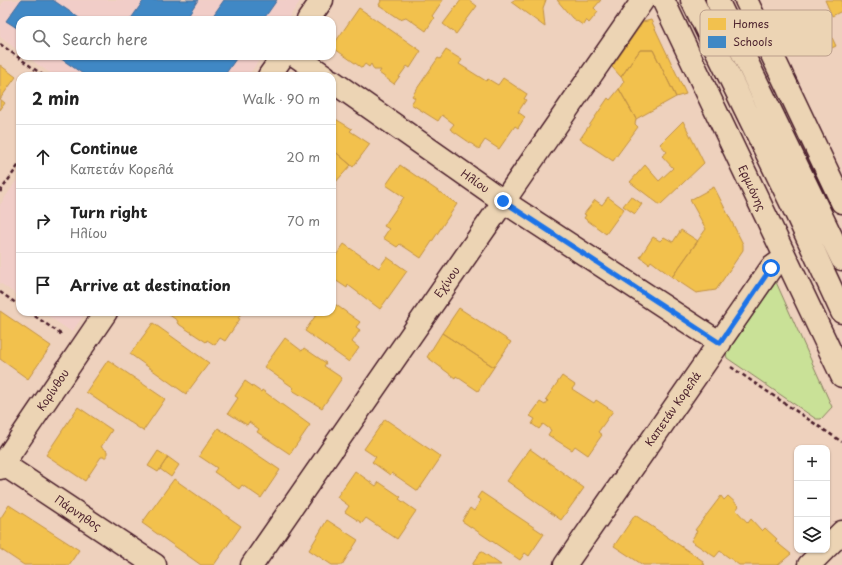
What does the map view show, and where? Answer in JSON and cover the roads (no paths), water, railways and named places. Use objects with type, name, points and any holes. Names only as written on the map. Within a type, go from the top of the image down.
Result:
[{"type":"street","points":[[311,16],[322,0]]},
{"type":"street","name":"Εχίνου","points":[[252,565],[643,0]]},
{"type":"street","name":"Ερμιόνης","points":[[663,0],[842,376]]},
{"type":"street","points":[[692,0],[700,16]]},
{"type":"street","points":[[717,0],[722,10]]},
{"type":"street","points":[[746,0],[751,10]]},
{"type":"street","points":[[719,56],[796,213],[842,312]]},
{"type":"street","points":[[744,56],[842,259]]},
{"type":"street","points":[[773,56],[842,202]]},
{"type":"street","points":[[272,72],[280,60]]},
{"type":"street","points":[[302,60],[319,72]]},
{"type":"street","name":"Ηλίου","points":[[336,84],[716,348]]},
{"type":"street","name":"Καπετάν Κορελά","points":[[565,565],[771,268],[786,258]]},
{"type":"street","name":"Κορίνθου","points":[[1,465],[103,316]]},
{"type":"street","name":"Πάρνηθος","points":[[1,465],[155,565]]},
{"type":"street","points":[[809,565],[821,553]]}]
